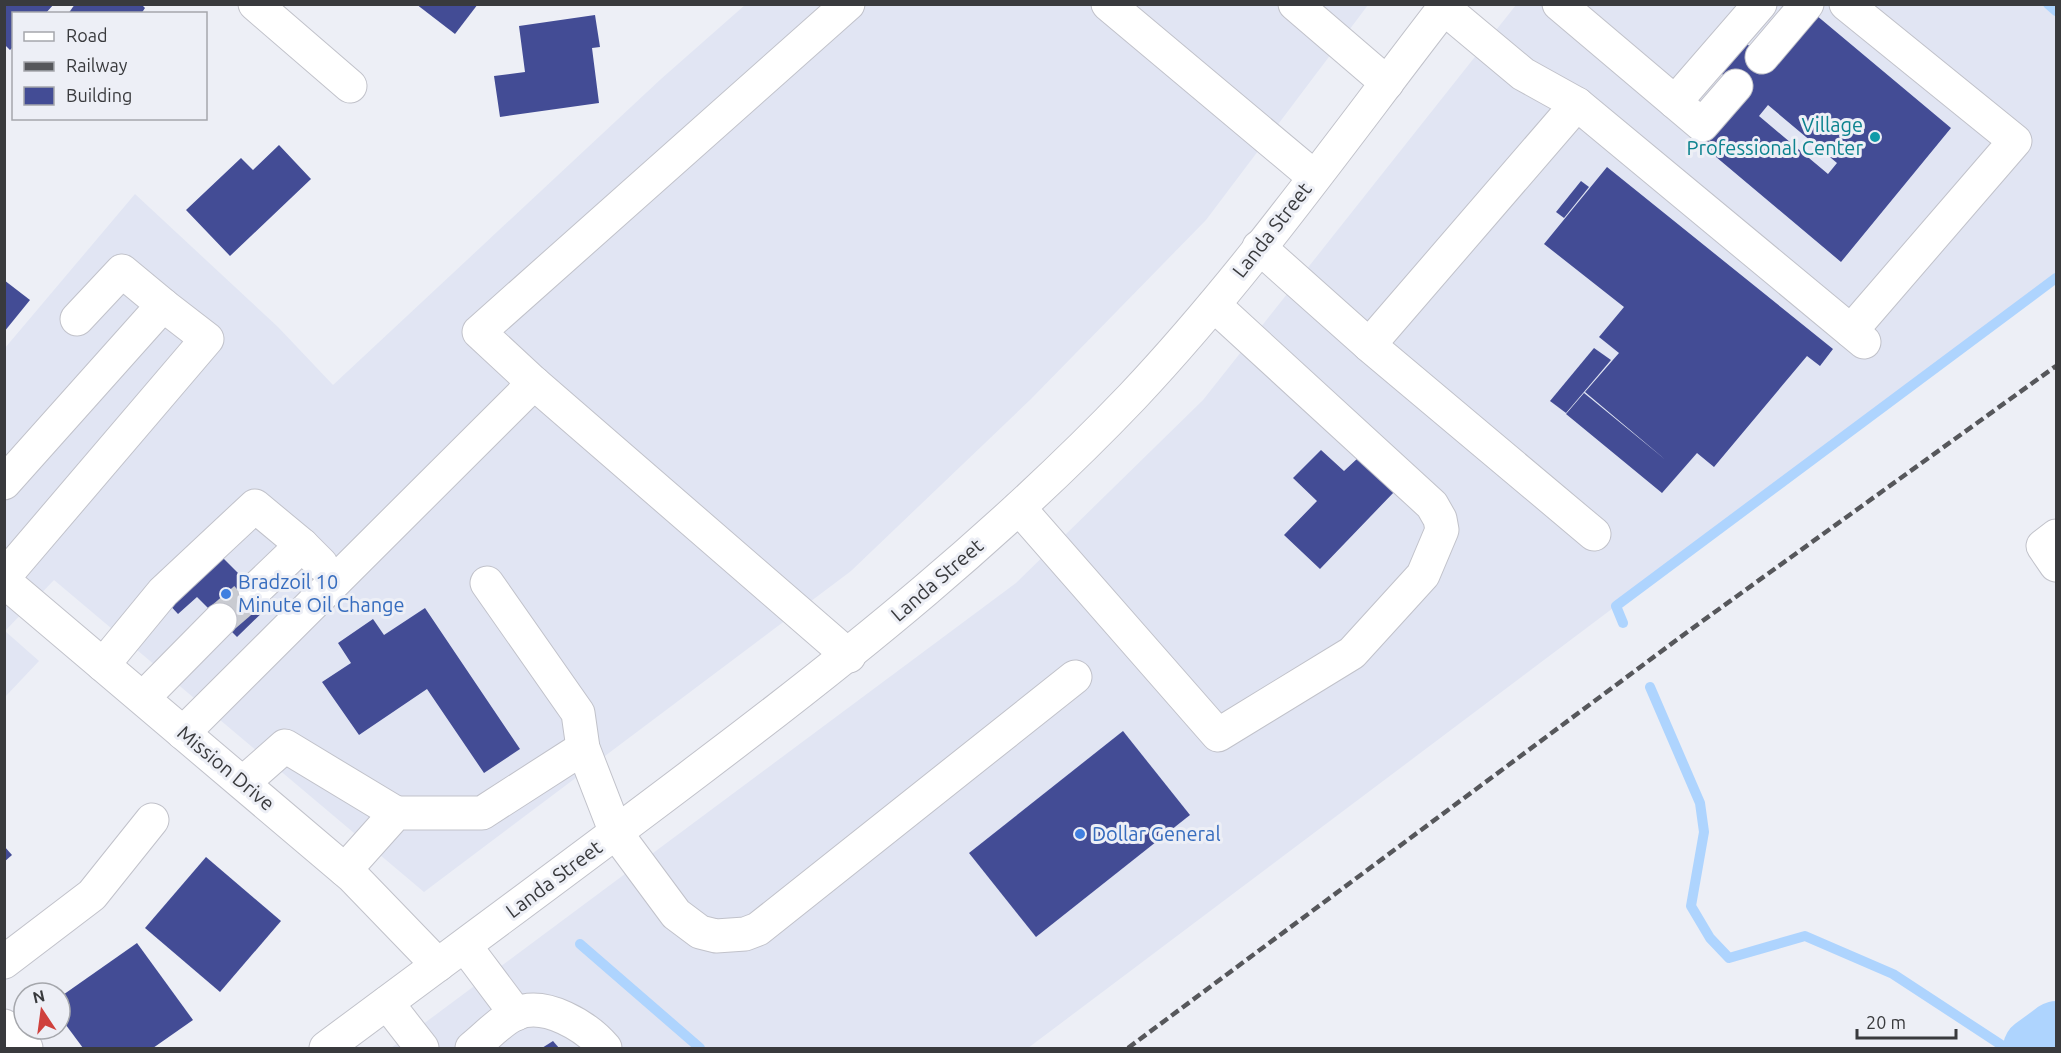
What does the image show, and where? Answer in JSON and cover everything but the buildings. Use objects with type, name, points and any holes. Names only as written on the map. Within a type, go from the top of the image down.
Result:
[{"type":"street","points":[[255,4],[350,86]]},
{"type":"street","points":[[848,4],[478,332],[849,656]]},
{"type":"street","points":[[1108,4],[1313,176]]},
{"type":"street","points":[[1295,4],[1387,83]]},
{"type":"street","points":[[1559,4],[1702,125],[1736,86]]},
{"type":"street","points":[[1675,102],[1760,4]]},
{"type":"street","points":[[1762,57],[1807,4]]},
{"type":"street","points":[[1445,6],[1523,74],[1576,104],[1857,336],[2015,141],[1846,4]]},
{"type":"street","name":"Landa Street","points":[[326,1048],[616,833],[849,656],[947,574],[1019,508],[1131,398],[1214,305],[1445,6]]},
{"type":"street","points":[[1369,345],[1576,104]]},
{"type":"street","points":[[1259,247],[1369,345],[1594,534]]},
{"type":"street","points":[[4,579],[207,339],[122,271],[77,319]]},
{"type":"street","points":[[4,483],[163,304]]},
{"type":"street","points":[[1019,508],[1218,735],[1352,652],[1424,575],[1442,530],[1440,519],[1432,505],[1214,305]]},
{"type":"street","points":[[183,732],[534,383]]},
{"type":"street","points":[[104,665],[163,592],[255,506],[311,554],[255,590]]},
{"type":"street","points":[[2056,536],[2043,546],[2056,565]]},
{"type":"street","name":"Mission Drive","points":[[4,579],[345,870],[438,965]]},
{"type":"street","points":[[488,584],[578,713],[583,748],[616,833],[676,914],[690,926],[716,936],[745,934],[767,922],[1075,677]]},
{"type":"street","points":[[142,698],[220,620]]},
{"type":"street","points":[[243,783],[285,746],[396,813],[482,813],[583,748]]},
{"type":"street","points":[[345,870],[396,813]]},
{"type":"street","points":[[4,962],[92,895],[152,820]]},
{"type":"street","points":[[465,946],[516,1014]]},
{"type":"street","points":[[387,1003],[422,1048]]},
{"type":"street","points":[[472,1048],[516,1014],[540,1011],[575,1022],[605,1048]]},
{"type":"street","points":[[4,1026],[26,1048]]},
{"type":"shaded area","points":[[745,5],[1368,5],[1206,220],[1031,399],[851,571],[424,892],[54,580],[5,631],[5,348],[135,194],[278,327],[333,385],[661,79]]},
{"type":"shaded area","points":[[1516,5],[2056,5],[2056,275],[1028,1048],[391,1048],[1016,583],[1203,400]]},
{"type":"shaded area","points":[[5,631],[39,661],[5,697]]},
{"type":"waterway","points":[[2048,4],[2056,11]]},
{"type":"waterway","points":[[1623,623],[1616,606],[2056,278]]},
{"type":"waterway","points":[[1650,687],[1700,803],[1704,832],[1691,906],[1710,938],[1729,958],[1805,936],[1893,974],[2006,1048]]},
{"type":"waterway","points":[[580,944],[700,1048]]},
{"type":"waterway","points":[[2033,1048],[2056,1031]]},
{"type":"tunnel","points":[[220,620],[255,590]]},
{"type":"railway","points":[[1128,1048],[1690,630],[2056,366]]},
{"type":"place","name":"Village Professional Center","points":[[1875,137]]},
{"type":"place","name":"Bradzoil 10 Minute Oil Change","points":[[226,594]]},
{"type":"place","name":"Dollar General","points":[[1080,834]]}]
